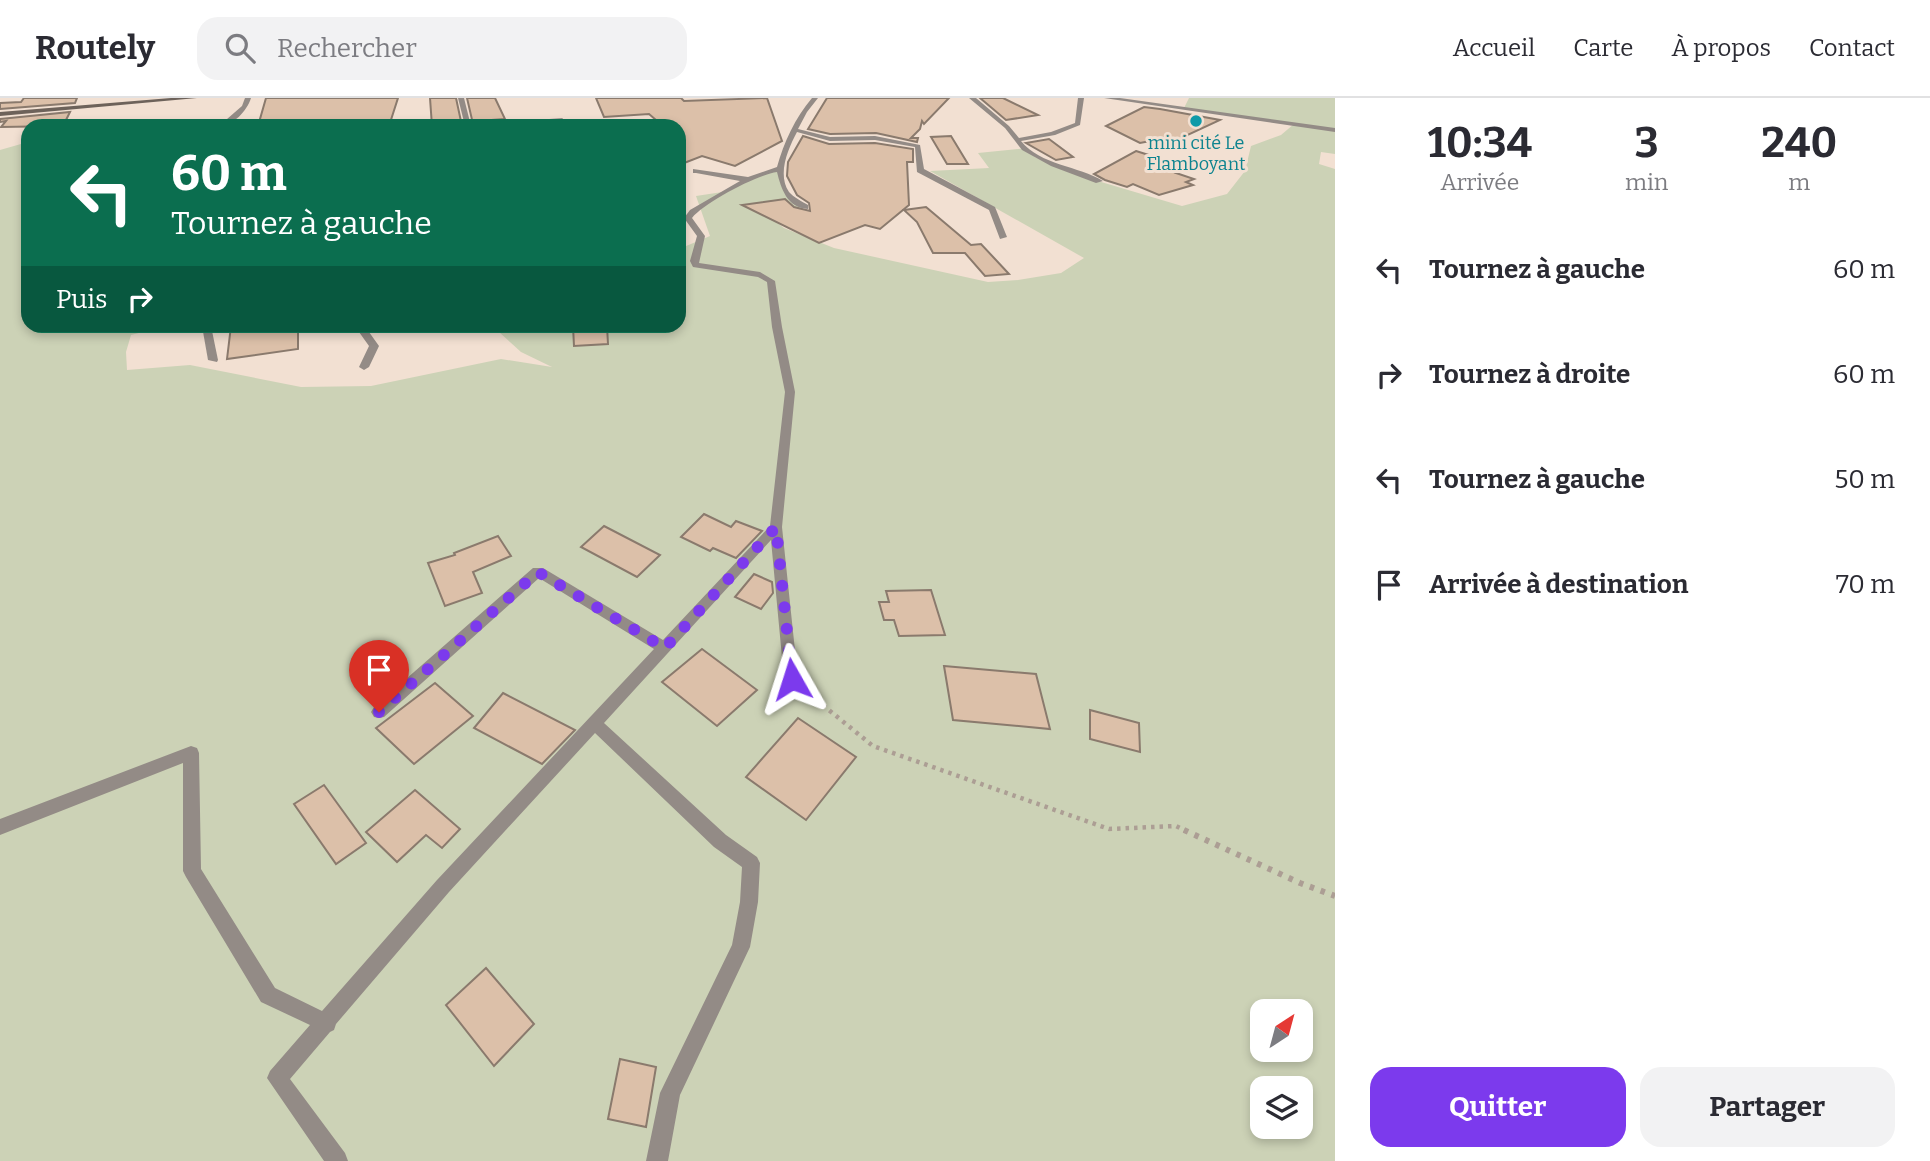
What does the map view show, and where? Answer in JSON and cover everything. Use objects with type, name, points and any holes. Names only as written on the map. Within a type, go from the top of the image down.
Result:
[{"type":"main road","points":[[0,112],[134,98]]},
{"type":"main road","points":[[0,112],[194,98]]},
{"type":"street","points":[[230,119],[245,107],[248,98]]},
{"type":"street","points":[[461,98],[466,119]]},
{"type":"street","points":[[805,207],[786,193],[780,169],[786,147],[804,111],[815,98]]},
{"type":"street","points":[[972,98],[1003,123],[1024,149],[1099,181]]},
{"type":"street","points":[[1016,140],[1053,134],[1078,124],[1082,98]]},
{"type":"street","points":[[1108,98],[1335,131]]},
{"type":"street","points":[[795,130],[830,139],[875,138],[918,146],[920,170],[989,206],[1003,237]]},
{"type":"street","points":[[780,169],[771,169],[751,178],[701,207],[688,218],[701,236],[694,261],[696,265],[760,275],[771,281],[790,392],[776,527],[792,679]]},
{"type":"street","points":[[696,171],[729,178],[751,178]]},
{"type":"street","points":[[207,333],[213,360]]},
{"type":"street","points":[[364,367],[374,346],[365,333]]},
{"type":"street","points":[[337,1161],[277,1078],[443,886],[776,527]]},
{"type":"street","points":[[379,712],[538,572],[665,648]]},
{"type":"street","points":[[595,724],[720,841],[751,863],[749,902],[741,947],[670,1093],[657,1161]]},
{"type":"street","points":[[0,827],[191,753],[192,872],[268,995],[327,1023]]},
{"type":"path","points":[[792,679],[873,746],[1109,829],[1176,826],[1300,883],[1335,896]]},
{"type":"green space","points":[[1189,98],[1335,98],[1335,154],[1321,152],[1319,164],[1335,169],[1335,1161],[0,1161],[0,150],[21,144],[21,333],[139,333],[131,335],[126,352],[127,370],[190,365],[301,387],[371,386],[501,359],[552,367],[521,352],[500,333],[686,333],[686,246],[710,236],[696,196],[729,191],[758,175],[780,169],[786,193],[803,207],[776,222],[784,228],[834,248],[988,282],[1018,280],[1061,273],[1084,258],[930,171],[989,168],[978,153],[1028,148],[1035,157],[1081,176],[1182,206],[1227,194],[1245,171],[1251,146],[1281,135],[1294,124],[1184,108]]},
{"type":"building","points":[[24,98],[77,98],[75,103],[0,109],[0,103],[21,102]]},
{"type":"building","points":[[266,98],[398,98],[391,119],[260,119]]},
{"type":"building","points":[[430,98],[456,98],[460,119],[432,119]]},
{"type":"building","points":[[467,98],[495,98],[505,119],[472,119]]},
{"type":"building","points":[[596,98],[681,98],[684,101],[767,98],[782,141],[735,166],[702,156],[686,162],[686,119],[655,119],[649,114],[604,117]]},
{"type":"building","points":[[827,98],[949,98],[924,124],[922,121],[920,129],[911,138],[918,138],[917,142],[876,133],[830,134],[808,129]]},
{"type":"building","points":[[980,98],[1003,98],[1038,115],[1006,120]]},
{"type":"building","points":[[1144,107],[1220,120],[1164,146],[1161,139],[1140,143],[1106,126]]},
{"type":"building","points":[[70,112],[66,119],[21,119],[21,127],[1,127],[6,121],[0,122],[0,119]]},
{"type":"building","points":[[803,136],[829,144],[875,143],[913,149],[913,162],[907,162],[909,205],[880,229],[865,225],[819,243],[742,205],[785,199],[794,207],[810,211],[809,203],[797,195],[787,176],[788,162]]},
{"type":"building","points":[[951,136],[968,164],[947,164],[931,137]]},
{"type":"building","points":[[1049,139],[1073,157],[1056,160],[1026,143]]},
{"type":"building","points":[[1136,151],[1187,167],[1176,173],[1194,179],[1186,182],[1193,185],[1159,195],[1133,184],[1127,187],[1094,174]]},
{"type":"building","points":[[926,207],[971,245],[981,244],[1009,274],[985,276],[965,253],[933,253],[917,222],[904,210]]},
{"type":"building","points":[[230,333],[298,333],[298,349],[227,359]]},
{"type":"building","points":[[573,333],[607,333],[608,344],[574,346]]},
{"type":"building","points":[[704,514],[731,527],[736,521],[762,531],[736,558],[713,548],[710,551],[681,537]]},
{"type":"building","points":[[604,526],[660,555],[637,577],[581,547]]},
{"type":"building","points":[[498,536],[511,556],[473,572],[482,593],[445,606],[428,563],[455,555],[454,553]]},
{"type":"building","points":[[754,574],[772,582],[773,593],[761,609],[735,597]]},
{"type":"building","points":[[931,590],[945,635],[899,636],[894,620],[884,620],[879,602],[889,602],[886,591]]},
{"type":"building","points":[[702,649],[757,690],[717,726],[662,682]]},
{"type":"building","points":[[944,666],[1036,674],[1050,729],[953,720]]},
{"type":"building","points":[[435,683],[473,716],[414,764],[376,728]]},
{"type":"building","points":[[503,693],[575,730],[542,764],[474,728]]},
{"type":"building","points":[[1090,710],[1139,723],[1140,752],[1090,739]]},
{"type":"building","points":[[798,718],[856,757],[806,820],[746,777]]},
{"type":"building","points":[[324,785],[366,843],[336,864],[294,804]]},
{"type":"building","points":[[415,790],[460,829],[442,848],[426,835],[397,862],[366,832]]},
{"type":"building","points":[[486,968],[534,1024],[494,1066],[446,1005]]},
{"type":"building","points":[[620,1059],[656,1067],[646,1127],[608,1119]]},
{"type":"place","name":"mini cité Le Flamboyant","points":[[1196,121]]},
{"type":"route","points":[[379,712],[538,572],[665,648],[776,527],[792,679]]}]
